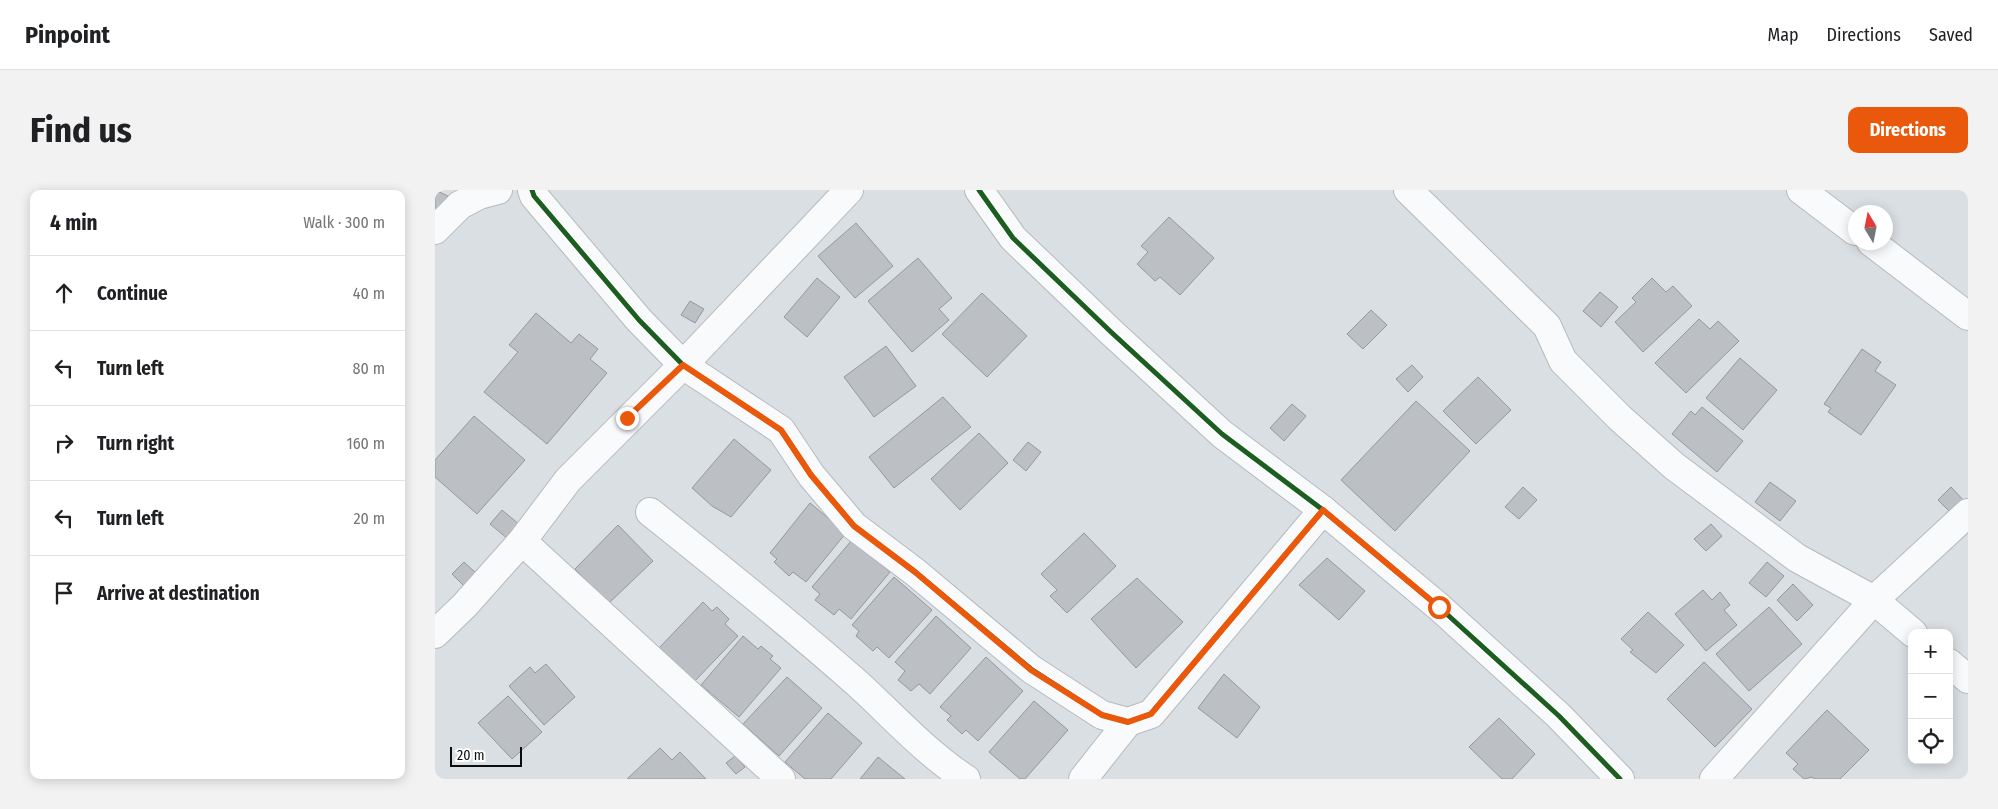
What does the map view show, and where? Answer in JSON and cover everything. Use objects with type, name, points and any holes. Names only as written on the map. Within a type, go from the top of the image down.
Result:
[{"type":"street","points":[[435,230],[460,205],[479,195],[498,190]]},
{"type":"street","points":[[532,190],[534,196],[639,320],[683,365],[781,430],[811,475],[854,526],[915,572],[1031,670],[1102,715],[1128,722]]},
{"type":"street","points":[[435,634],[465,606],[522,541],[568,480],[683,365],[849,190]]},
{"type":"street","points":[[979,190],[1013,238],[1111,332],[1222,434],[1323,510],[1439,607],[1559,716],[1620,779]]},
{"type":"street","points":[[1408,190],[1547,326],[1563,361],[1620,418],[1674,466],[1797,558],[1874,600],[1908,629]]},
{"type":"street","points":[[1801,190],[1848,226]]},
{"type":"street","points":[[1881,250],[1968,316]]},
{"type":"street","points":[[1083,779],[1128,722],[1151,714],[1323,510]]},
{"type":"street","points":[[651,512],[765,605],[859,685],[914,738],[966,779]]},
{"type":"street","points":[[1714,779],[1874,600],[1968,513]]},
{"type":"street","points":[[522,541],[781,779]]},
{"type":"street","points":[[1953,666],[1968,679]]},
{"type":"building","points":[[435,190],[448,196],[435,216]]},
{"type":"building","points":[[1169,217],[1214,258],[1180,295],[1160,277],[1155,281],[1137,264],[1148,252],[1141,246]]},
{"type":"building","points":[[856,223],[893,266],[855,298],[818,256]]},
{"type":"building","points":[[918,258],[952,298],[939,309],[949,320],[912,352],[868,301]]},
{"type":"building","points":[[817,278],[840,297],[807,337],[784,317]]},
{"type":"building","points":[[1652,278],[1666,292],[1673,286],[1692,306],[1643,352],[1615,322],[1636,302],[1632,298]]},
{"type":"building","points":[[1600,292],[1618,307],[1601,327],[1583,311]]},
{"type":"building","points":[[982,293],[1027,336],[987,377],[942,334]]},
{"type":"building","points":[[690,301],[704,309],[695,323],[681,315]]},
{"type":"building","points":[[1371,310],[1387,325],[1363,349],[1347,334]]},
{"type":"building","points":[[536,313],[571,343],[579,334],[598,349],[590,359],[607,373],[547,444],[484,392],[518,352],[509,345]]},
{"type":"building","points":[[1699,319],[1710,329],[1718,321],[1739,341],[1686,393],[1655,363]]},
{"type":"building","points":[[886,346],[916,386],[874,417],[844,377]]},
{"type":"building","points":[[1862,349],[1881,362],[1875,371],[1896,385],[1861,435],[1828,412],[1831,408],[1824,404]]},
{"type":"building","points":[[1740,358],[1777,390],[1743,430],[1706,398]]},
{"type":"building","points":[[1412,365],[1423,377],[1408,392],[1396,379]]},
{"type":"building","points":[[1478,377],[1511,410],[1476,444],[1443,411]]},
{"type":"building","points":[[943,397],[971,427],[894,488],[869,457]]},
{"type":"building","points":[[1416,401],[1470,451],[1395,531],[1341,480]]},
{"type":"building","points":[[1292,404],[1306,416],[1284,441],[1270,428]]},
{"type":"building","points":[[1702,407],[1743,441],[1717,472],[1672,434],[1691,411],[1695,415]]},
{"type":"building","points":[[474,416],[525,460],[477,514],[435,477],[435,460]]},
{"type":"building","points":[[979,433],[1008,463],[960,510],[931,479]]},
{"type":"building","points":[[734,439],[771,470],[731,517],[712,506],[692,488]]},
{"type":"building","points":[[1028,442],[1041,452],[1026,471],[1013,460]]},
{"type":"building","points":[[1770,482],[1796,501],[1780,521],[1755,502]]},
{"type":"building","points":[[1523,487],[1537,500],[1519,519],[1505,507]]},
{"type":"building","points":[[1951,487],[1965,502],[1952,514],[1938,500]]},
{"type":"building","points":[[810,503],[846,533],[806,582],[793,572],[789,576],[774,562],[777,559],[770,553]]},
{"type":"building","points":[[502,510],[520,525],[508,539],[490,524]]},
{"type":"building","points":[[1711,524],[1722,536],[1706,551],[1694,539]]},
{"type":"building","points":[[618,525],[653,561],[609,603],[575,569]]},
{"type":"building","points":[[1084,533],[1116,566],[1067,613],[1050,596],[1057,590],[1041,574]]},
{"type":"building","points":[[852,540],[890,572],[851,619],[839,609],[834,615],[815,600],[820,594],[812,587]]},
{"type":"building","points":[[1327,558],[1365,591],[1339,620],[1299,585]]},
{"type":"building","points":[[464,562],[477,574],[465,587],[452,574]]},
{"type":"building","points":[[1767,562],[1784,576],[1766,597],[1749,583]]},
{"type":"building","points":[[894,577],[932,610],[889,658],[877,647],[873,651],[856,636],[859,631],[852,625]]},
{"type":"building","points":[[1137,578],[1183,622],[1136,668],[1091,619]]},
{"type":"building","points":[[1793,584],[1813,605],[1797,621],[1777,600]]},
{"type":"building","points":[[1703,590],[1712,600],[1720,592],[1730,605],[1724,610],[1737,625],[1706,651],[1675,614]]},
{"type":"building","points":[[703,602],[712,611],[717,607],[729,619],[725,624],[738,636],[694,682],[659,648]]},
{"type":"building","points":[[1769,607],[1802,644],[1749,691],[1716,654]]},
{"type":"building","points":[[1648,612],[1684,645],[1656,673],[1630,652],[1633,650],[1621,639]]},
{"type":"building","points":[[936,616],[971,648],[930,694],[919,684],[911,691],[898,680],[905,671],[895,662]]},
{"type":"building","points":[[743,636],[758,649],[761,646],[773,656],[770,659],[781,668],[739,717],[701,685]]},
{"type":"building","points":[[986,657],[1023,691],[978,741],[966,730],[962,734],[947,720],[951,716],[940,707]]},
{"type":"building","points":[[1704,662],[1752,709],[1715,747],[1667,699]]},
{"type":"building","points":[[546,664],[575,697],[544,725],[509,686],[530,667],[535,673]]},
{"type":"building","points":[[1224,674],[1260,707],[1237,738],[1198,708]]},
{"type":"building","points":[[787,677],[822,708],[779,756],[743,724]]},
{"type":"building","points":[[508,696],[542,732],[512,759],[478,723]]},
{"type":"building","points":[[1034,701],[1068,730],[1025,779],[1020,779],[989,752]]},
{"type":"building","points":[[1827,710],[1869,750],[1840,779],[1814,779],[1812,777],[1804,779],[1793,769],[1798,764],[1786,753]]},
{"type":"building","points":[[828,713],[862,743],[831,779],[805,779],[785,762]]},
{"type":"building","points":[[1499,718],[1535,754],[1512,779],[1502,779],[1469,747]]},
{"type":"building","points":[[660,748],[672,760],[680,752],[706,779],[627,779]]},
{"type":"building","points":[[735,756],[745,767],[736,774],[726,763]]},
{"type":"building","points":[[878,757],[905,779],[860,779]]},
{"type":"cycle path","points":[[532,190],[534,196],[639,320],[683,365],[781,430],[811,475],[854,526],[915,572],[1031,669],[1102,715],[1128,722],[1151,714],[1323,510]]},
{"type":"cycle path","points":[[979,190],[1013,238],[1111,332],[1222,434],[1323,510],[1439,607],[1559,716],[1620,779]]},
{"type":"route","points":[[627,418],[683,365],[781,430],[811,475],[854,526],[915,572],[1031,670],[1102,715],[1128,722],[1151,714],[1323,510],[1439,607]]}]
